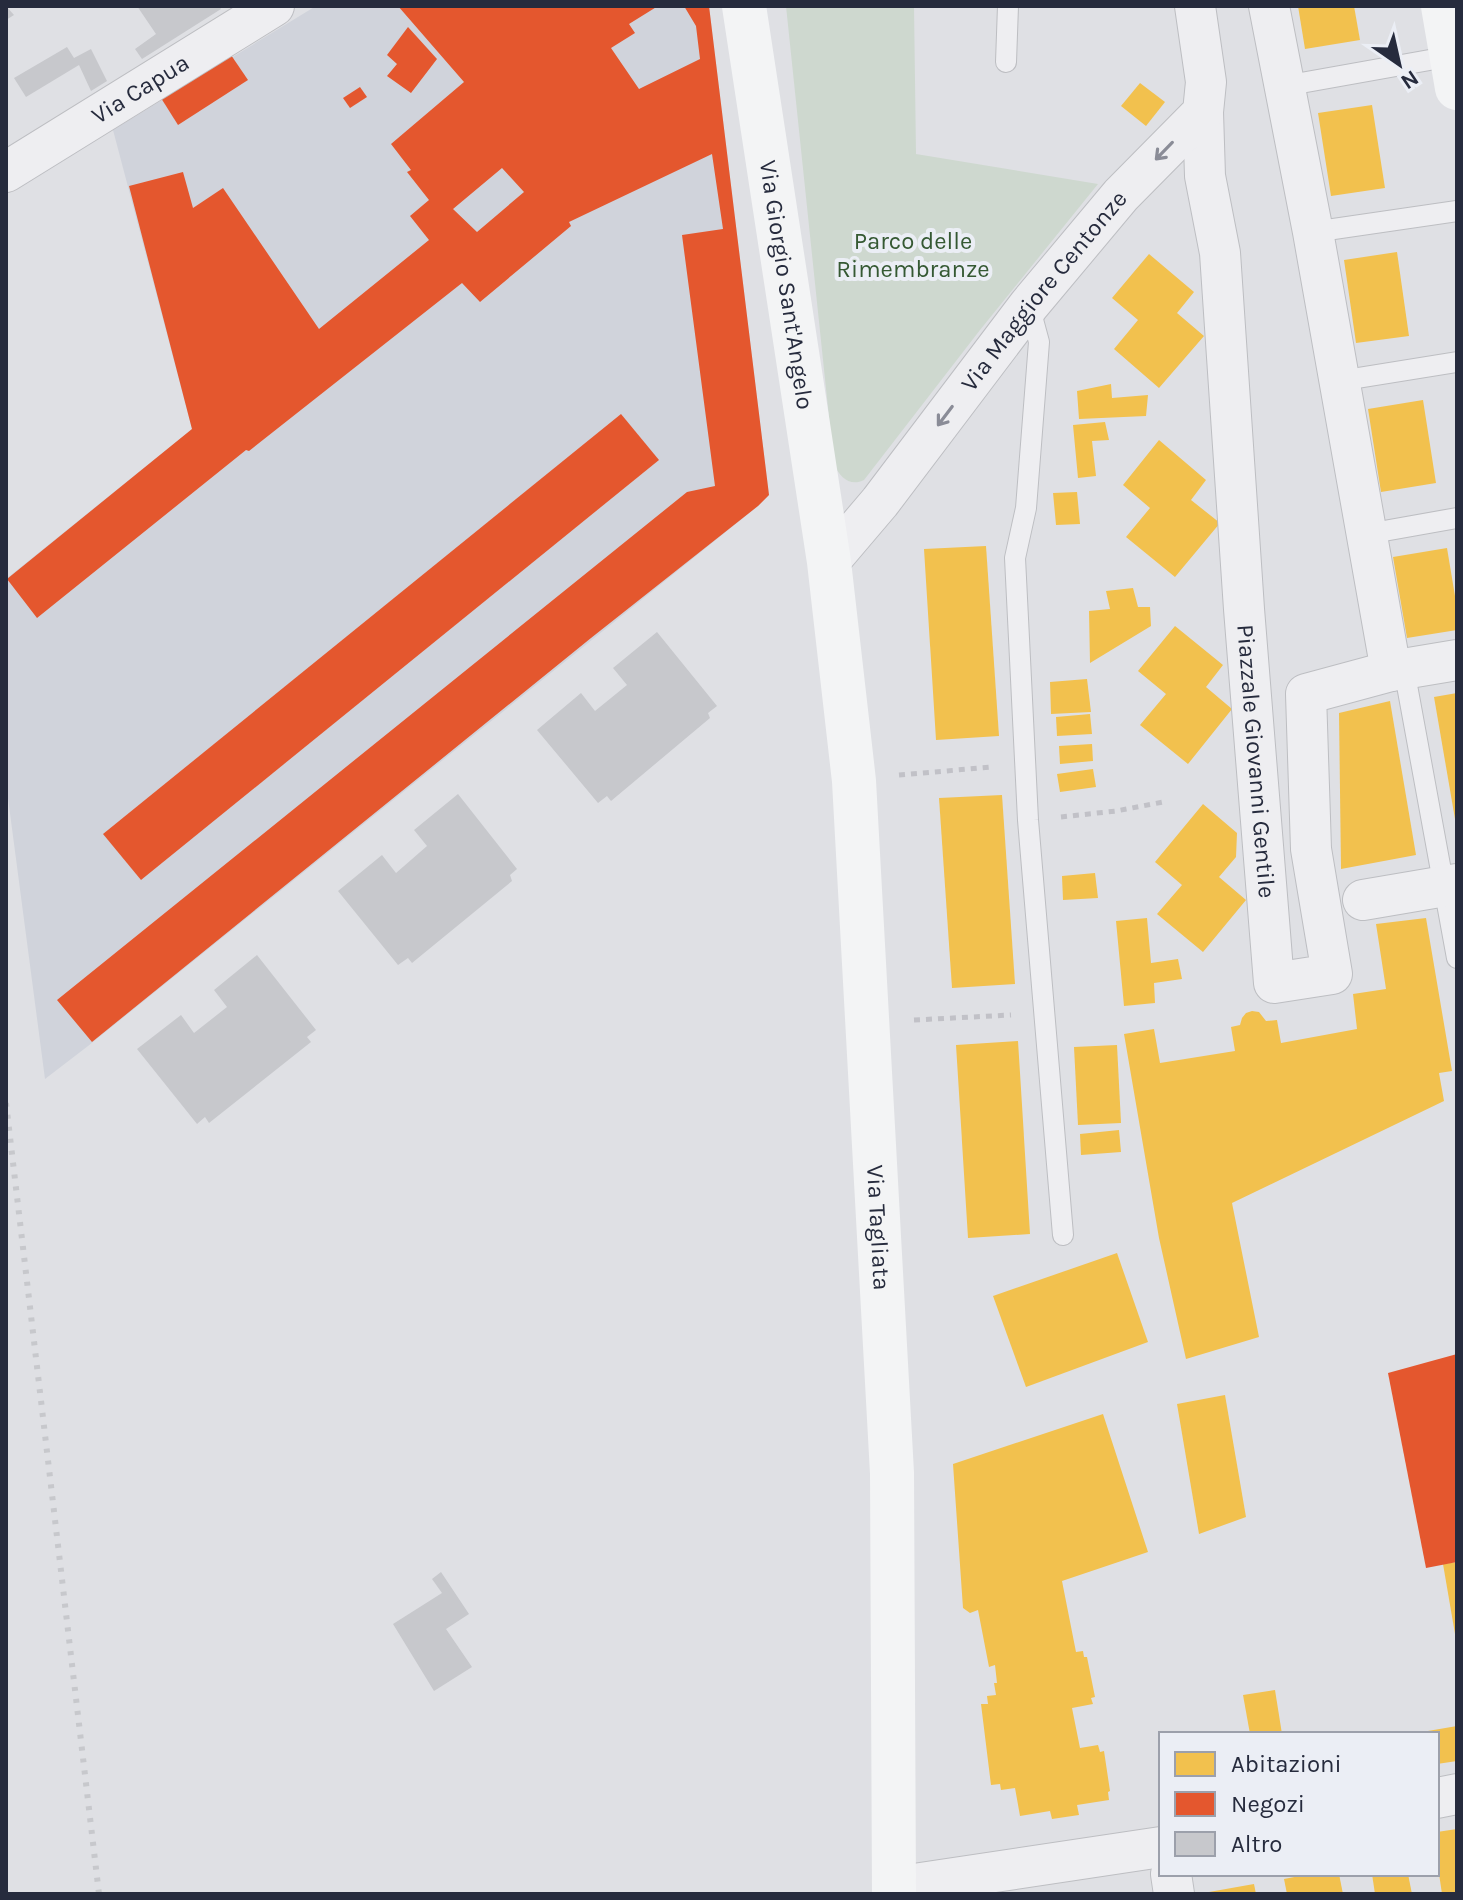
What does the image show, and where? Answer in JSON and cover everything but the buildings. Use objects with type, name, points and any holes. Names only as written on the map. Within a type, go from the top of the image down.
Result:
[{"type":"street","name":"Via Capua","points":[[6,172],[274,6]]},
{"type":"street","name":"Via Giorgio Sant'Angelo","points":[[744,6],[829,562]]},
{"type":"street","points":[[1195,6],[1206,82],[1203,112]]},
{"type":"street","points":[[1269,6],[1367,534],[1397,670]]},
{"type":"street","points":[[1443,6],[1454,72]]},
{"type":"street","name":"Via Maggiore Centonze","points":[[829,562],[880,502],[1029,305],[1121,195],[1203,112]]},
{"type":"street","name":"Piazzale Giovanni Gentile","points":[[1203,112],[1205,176],[1220,253],[1274,983],[1332,974],[1311,849],[1306,694],[1397,670],[1457,660]]},
{"type":"street","name":"Via Tagliata","points":[[829,562],[854,781],[892,1473],[894,1890]]},
{"type":"street","points":[[1363,900],[1451,885]]},
{"type":"street","points":[[894,1890],[1159,1847]]},
{"type":"lane","points":[[1006,62],[1008,6]]},
{"type":"lane","points":[[1284,86],[1454,72]]},
{"type":"lane","points":[[1313,232],[1457,211]]},
{"type":"lane","points":[[1029,305],[1039,342],[1026,508],[1015,558],[1028,820],[1063,1235]]},
{"type":"lane","points":[[1339,381],[1457,362]]},
{"type":"lane","points":[[1367,534],[1457,518]]},
{"type":"lane","points":[[1397,670],[1451,885],[1457,958]]},
{"type":"path","points":[[928,771],[1026,764]]},
{"type":"path","points":[[1028,820],[1116,811],[1163,802]]},
{"type":"path","points":[[966,1019],[1044,1012]]},
{"type":"shaded area","points":[[316,6],[709,6],[769,495],[45,1079],[6,783],[6,579],[192,429],[113,130]]},
{"type":"green space","name":"Parco delle Rimembranze","points":[[786,6],[914,6],[916,154],[1098,184],[864,480],[859,482],[846,480],[834,465]]},
{"type":"railway","points":[[6,1103],[99,1894]]}]
